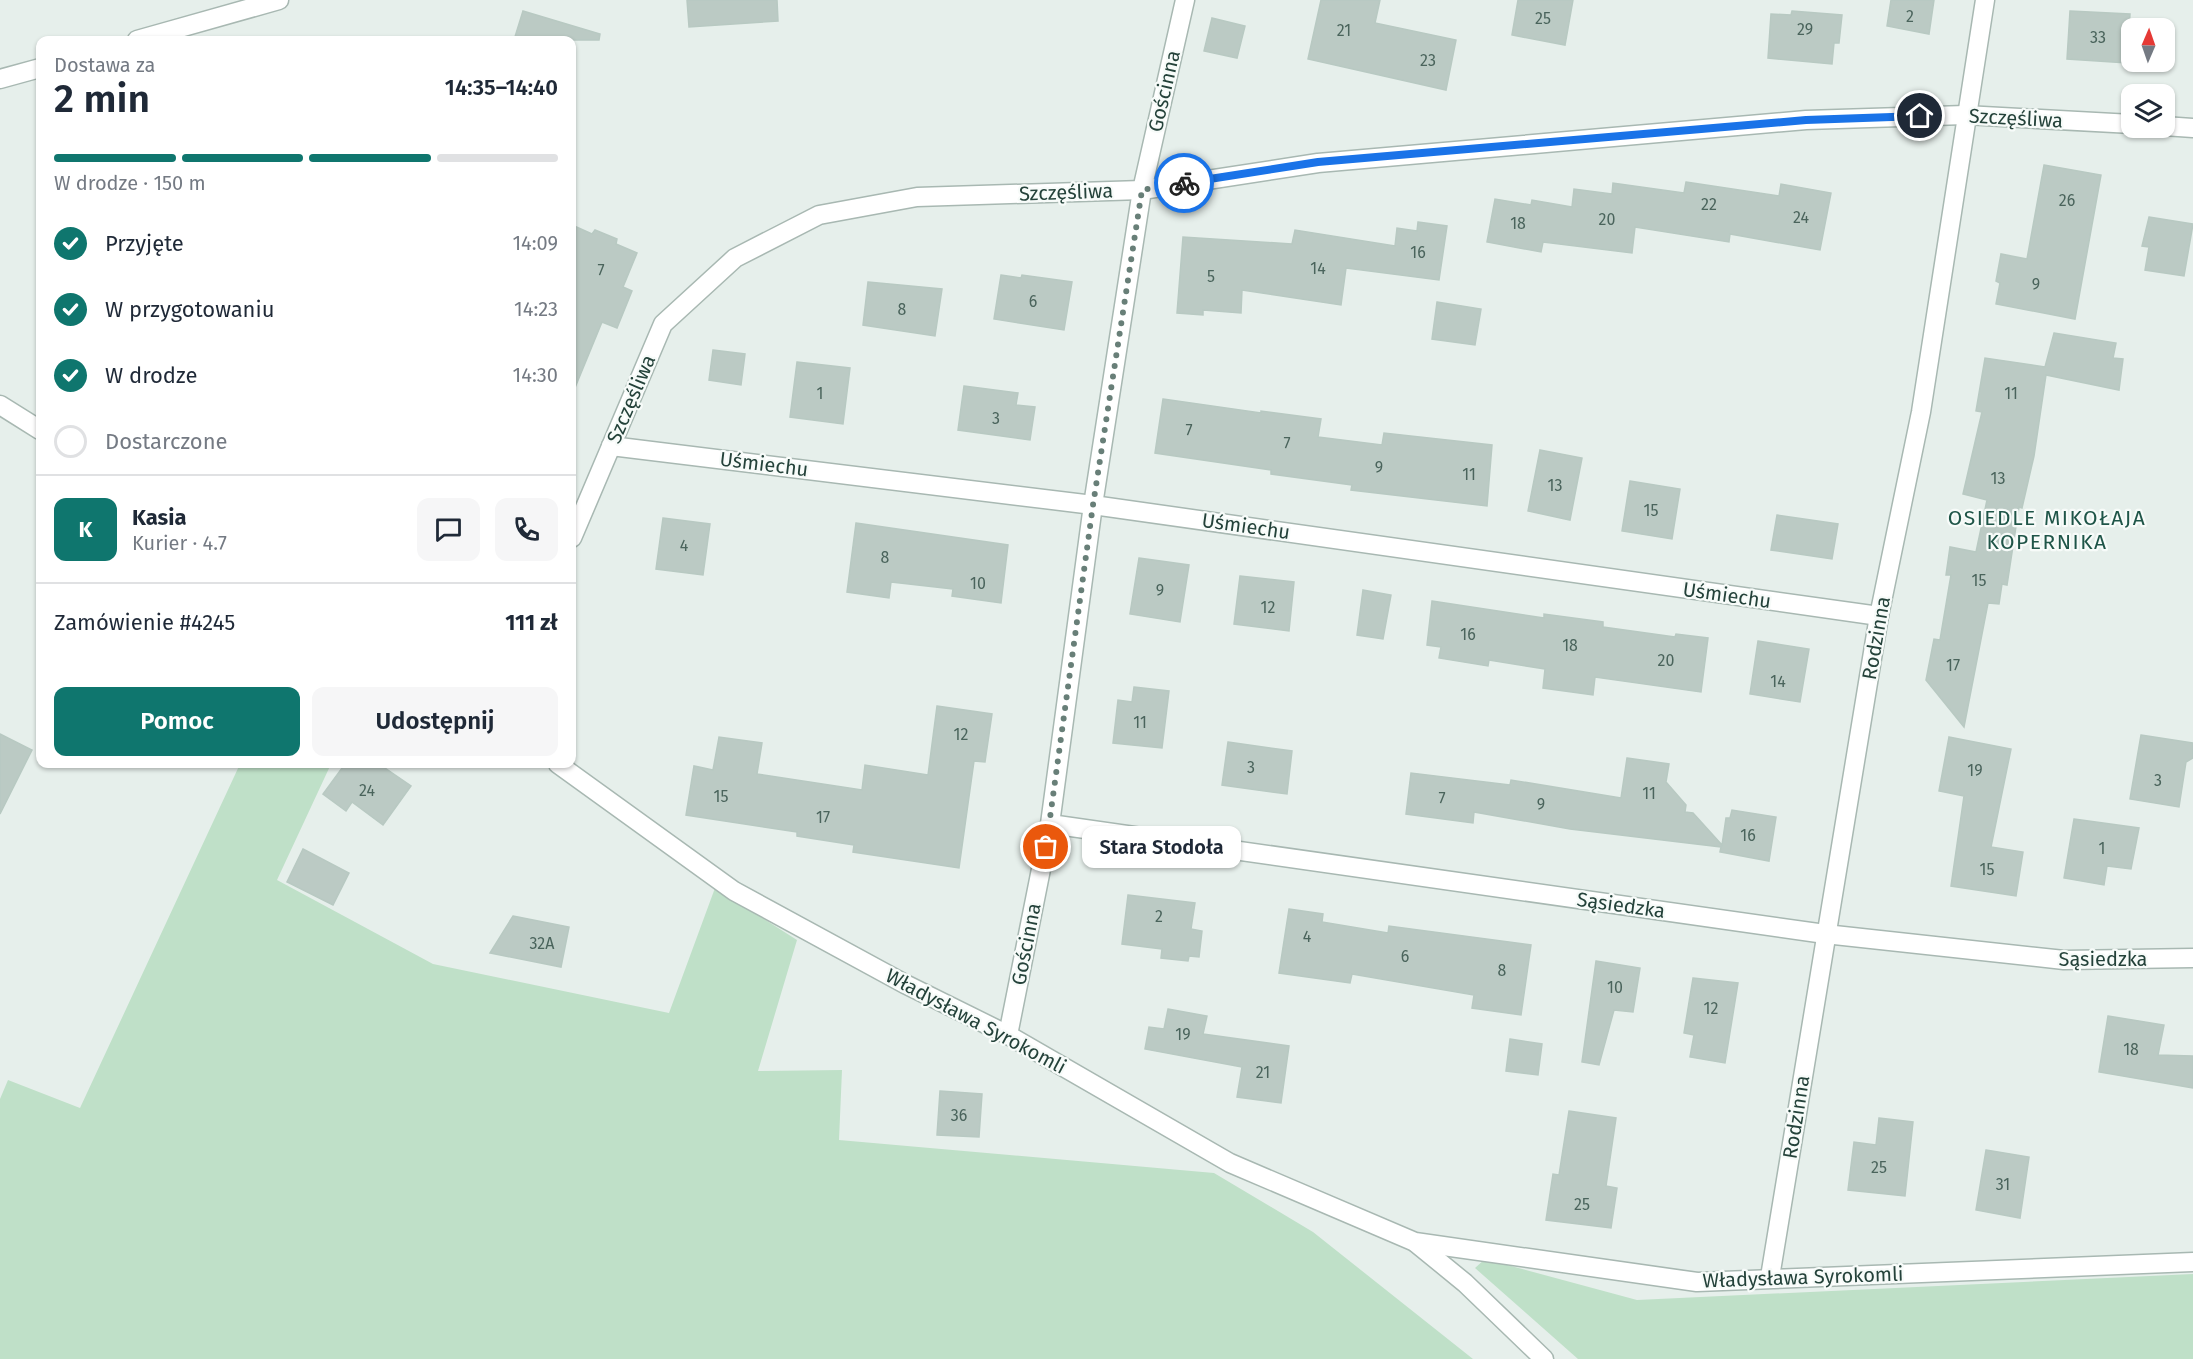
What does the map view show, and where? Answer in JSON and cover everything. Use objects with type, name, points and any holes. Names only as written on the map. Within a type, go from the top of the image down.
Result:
[{"type":"street","points":[[151,36],[279,0]]},
{"type":"street","name":"Gościnna","points":[[1008,1035],[1050,824],[1093,505],[1142,190],[1185,0]]},
{"type":"street","name":"Rodzinna","points":[[1770,1277],[1879,616],[1921,412],[1965,115],[1985,0]]},
{"type":"street","points":[[0,79],[36,69]]},
{"type":"street","name":"Szczęśliwa","points":[[576,529],[663,324],[735,258],[819,215],[917,197],[1142,190],[1318,162],[1806,120],[1965,115],[2121,123]]},
{"type":"street","points":[[2175,127],[2193,128]]},
{"type":"street","points":[[0,405],[36,428]]},
{"type":"street","name":"Uśmiechu","points":[[611,446],[1093,505],[1879,616]]},
{"type":"street","name":"Władysława Syrokomli","points":[[564,768],[734,891],[905,984],[1008,1035],[1230,1163],[1415,1242],[1697,1282],[1770,1277],[2193,1262]]},
{"type":"street","name":"Sąsiedzka","points":[[1050,824],[1825,934],[2064,960],[2193,958]]},
{"type":"street","name":"Władysława Syrokomli","points":[[1415,1242],[1465,1283],[1542,1357]]},
{"type":"green space","points":[[238,768],[329,768],[277,880],[433,964],[669,1013],[715,888],[797,940],[758,1071],[842,1070],[839,1140],[1214,1173],[1313,1232],[1473,1359],[0,1359],[0,1099],[8,1080],[80,1108]]},
{"type":"green space","points":[[1485,1259],[1637,1300],[2193,1274],[2193,1359],[1578,1359],[1475,1268]]},
{"type":"building","points":[[687,0],[777,0],[778,21],[689,27]]},
{"type":"building","points":[[1321,0],[1380,0],[1375,23],[1456,40],[1446,90],[1308,59]]},
{"type":"building","points":[[1518,0],[1573,0],[1565,45],[1512,35]]},
{"type":"building","points":[[1891,0],[1934,0],[1929,34],[1887,26]]},
{"type":"building","points":[[523,11],[600,34],[599,40],[576,40],[576,36],[515,36]]},
{"type":"building","points":[[1792,11],[1842,15],[1839,43],[1834,43],[1832,64],[1768,58],[1771,14],[1791,15]]},
{"type":"building","points":[[2070,11],[2130,14],[2130,18],[2121,18],[2121,63],[2067,59]]},
{"type":"building","points":[[1212,18],[1245,26],[1237,58],[1204,51]]},
{"type":"building","points":[[2044,165],[2101,175],[2075,319],[1996,304],[2000,283],[1996,281],[2001,254],[2027,259]]},
{"type":"building","points":[[1686,182],[1779,196],[1781,184],[1831,193],[1820,250],[1730,234],[1729,242],[1635,227],[1632,253],[1543,242],[1541,252],[1487,242],[1495,199],[1531,205],[1532,200],[1572,207],[1574,189],[1612,194],[1613,183],[1684,193]]},
{"type":"building","points":[[2149,217],[2193,224],[2184,276],[2145,270],[2149,247],[2142,246]]},
{"type":"building","points":[[1418,222],[1447,226],[1439,280],[1346,268],[1341,305],[1242,290],[1241,313],[1203,310],[1203,315],[1177,313],[1183,237],[1292,244],[1295,230],[1395,246],[1397,228],[1417,231]]},
{"type":"building","points":[[576,227],[592,234],[595,230],[617,239],[616,244],[637,253],[623,287],[632,291],[617,328],[602,322],[576,385]]},
{"type":"building","points":[[1001,275],[1021,278],[1022,275],[1072,282],[1064,330],[994,319]]},
{"type":"building","points":[[868,282],[942,289],[935,336],[863,325]]},
{"type":"building","points":[[1437,302],[1481,309],[1475,345],[1432,339]]},
{"type":"building","points":[[2054,333],[2116,343],[2113,358],[2123,359],[2119,390],[2046,375],[2034,456],[2022,508],[2019,507],[2007,585],[2002,584],[1999,604],[1988,603],[1964,727],[1926,680],[1934,639],[1940,640],[1951,575],[1946,575],[1950,547],[1976,552],[1987,500],[1963,494],[1982,412],[1976,411],[1985,358],[2045,367]]},
{"type":"building","points":[[713,350],[745,354],[741,385],[709,380]]},
{"type":"building","points":[[797,362],[850,368],[843,424],[790,417]]},
{"type":"building","points":[[964,386],[1018,393],[1016,405],[1035,407],[1030,440],[958,430]]},
{"type":"building","points":[[1163,399],[1321,419],[1318,437],[1382,445],[1384,433],[1492,445],[1487,506],[1351,490],[1352,485],[1271,474],[1271,470],[1155,453]]},
{"type":"building","points":[[1540,450],[1582,458],[1570,520],[1528,511]]},
{"type":"building","points":[[1630,481],[1680,489],[1672,539],[1622,531]]},
{"type":"building","points":[[1777,515],[1838,524],[1832,559],[1771,550]]},
{"type":"building","points":[[663,518],[710,524],[703,575],[656,569]]},
{"type":"building","points":[[856,523],[1008,545],[1001,603],[952,596],[953,589],[891,582],[889,598],[847,592]]},
{"type":"building","points":[[1139,558],[1189,565],[1180,622],[1130,614]]},
{"type":"building","points":[[1240,576],[1294,582],[1289,631],[1234,624]]},
{"type":"building","points":[[1363,590],[1391,595],[1383,639],[1357,635]]},
{"type":"building","points":[[1432,601],[1544,618],[1544,614],[1603,622],[1603,627],[1675,637],[1676,634],[1708,638],[1701,692],[1595,677],[1593,695],[1543,688],[1545,669],[1489,660],[1488,666],[1439,658],[1441,647],[1427,645]]},
{"type":"building","points":[[1758,641],[1809,649],[1800,702],[1750,694]]},
{"type":"building","points":[[1134,687],[1169,691],[1162,748],[1113,743],[1118,700],[1132,702]]},
{"type":"building","points":[[937,706],[992,714],[985,762],[974,761],[959,868],[853,852],[854,845],[797,836],[797,832],[686,815],[694,766],[713,770],[719,737],[762,743],[757,774],[862,790],[865,765],[928,775]]},
{"type":"building","points":[[0,734],[32,750],[0,814]]},
{"type":"building","points":[[2141,735],[2193,743],[2193,758],[2186,762],[2179,807],[2130,799]]},
{"type":"building","points":[[1949,737],[2011,749],[1991,847],[2023,852],[2016,896],[1951,886],[1964,796],[1939,791]]},
{"type":"building","points":[[1228,742],[1292,751],[1287,794],[1222,785]]},
{"type":"building","points":[[1627,758],[1669,764],[1666,782],[1686,805],[1685,812],[1693,813],[1722,845],[1726,818],[1730,818],[1732,810],[1776,817],[1769,861],[1720,852],[1721,847],[1570,829],[1474,812],[1473,823],[1406,814],[1411,773],[1510,785],[1511,780],[1621,798]]},
{"type":"building","points":[[342,768],[385,768],[411,786],[383,825],[352,802],[346,811],[323,794]]},
{"type":"building","points":[[2074,819],[2139,828],[2131,869],[2107,866],[2104,885],[2064,878]]},
{"type":"building","points":[[303,849],[349,873],[333,905],[287,882]]},
{"type":"building","points":[[1128,895],[1195,903],[1191,929],[1202,931],[1199,957],[1189,956],[1188,961],[1161,958],[1162,949],[1122,944]]},
{"type":"building","points":[[1289,909],[1323,914],[1322,922],[1388,933],[1389,926],[1531,945],[1521,1015],[1472,1008],[1474,995],[1352,974],[1350,983],[1279,973]]},
{"type":"building","points":[[513,916],[569,927],[561,967],[490,953]]},
{"type":"building","points":[[1596,961],[1640,968],[1633,1012],[1614,1010],[1599,1065],[1582,1062]]},
{"type":"building","points":[[1693,978],[1738,983],[1725,1063],[1690,1057],[1694,1035],[1684,1033]]},
{"type":"building","points":[[1168,1009],[1207,1016],[1203,1034],[1289,1046],[1281,1103],[1237,1097],[1242,1067],[1145,1049],[1149,1027],[1164,1029]]},
{"type":"building","points":[[2108,1016],[2164,1025],[2158,1055],[2193,1056],[2193,1088],[2099,1072]]},
{"type":"building","points":[[1510,1039],[1542,1044],[1538,1075],[1506,1071]]},
{"type":"building","points":[[940,1091],[982,1094],[979,1137],[937,1135]]},
{"type":"building","points":[[1569,1111],[1616,1118],[1606,1186],[1617,1188],[1611,1228],[1546,1220],[1553,1174],[1559,1175]]},
{"type":"building","points":[[1879,1118],[1913,1122],[1905,1196],[1848,1190],[1854,1142],[1876,1145]]},
{"type":"building","points":[[1986,1150],[2029,1157],[2020,1218],[1976,1210]]},
{"type":"way so far","points":[[1046,847],[1093,505],[1142,190],[1184,183]]},
{"type":"place","name":"Stara Stodoła","points":[[1046,847]]},
{"type":"district","name":"OSIEDLE MIKOŁAJA KOPERNIKA","points":[[2047,530]]},
{"type":"route","points":[[1184,183],[1318,162],[1806,120],[1920,116]]}]
